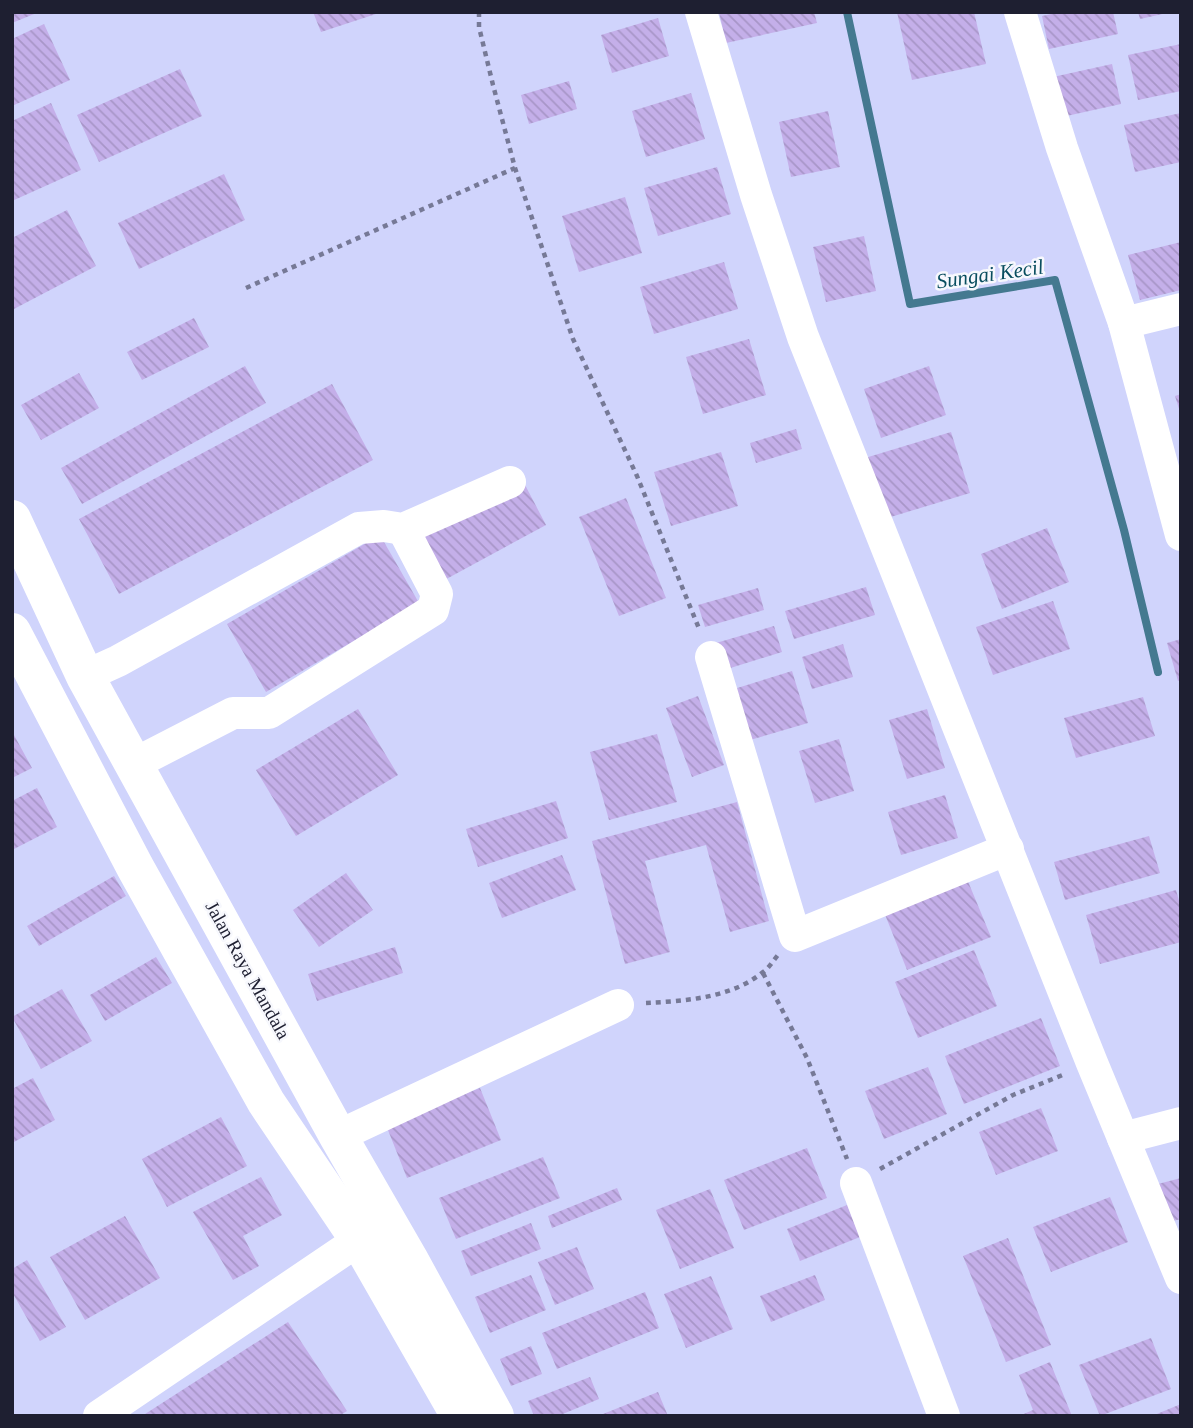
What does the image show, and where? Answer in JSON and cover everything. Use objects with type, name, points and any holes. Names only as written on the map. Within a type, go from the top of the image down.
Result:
[{"type":"highway","name":"Jalan Raya Mandala","points":[[12,519],[85,676],[495,1416]]},
{"type":"highway","points":[[12,622],[53,607]]},
{"type":"highway","points":[[12,632],[135,867],[266,1102],[359,1240],[460,1416]]},
{"type":"street","points":[[701,12],[756,195],[803,337],[1092,1063],[1181,1278]]},
{"type":"street","points":[[1020,12],[1062,148],[1124,323],[1181,535]]},
{"type":"street","points":[[1124,323],[1181,309]]},
{"type":"street","points":[[85,676],[118,661],[359,528],[384,526],[403,529],[510,482]]},
{"type":"street","points":[[134,764],[233,713],[269,713],[433,610],[437,594],[403,529]]},
{"type":"street","points":[[711,657],[795,936],[1008,849]]},
{"type":"street","points":[[338,1136],[618,1004]]},
{"type":"street","points":[[1123,1138],[1181,1123]]},
{"type":"street","points":[[856,1183],[944,1416]]},
{"type":"street","points":[[99,1416],[359,1240]]},
{"type":"path","points":[[479,12],[493,85],[514,168],[573,339],[638,476],[711,657]]},
{"type":"path","points":[[246,288],[514,168]]},
{"type":"path","points":[[618,1004],[693,1000],[728,991],[763,973],[795,936]]},
{"type":"path","points":[[763,973],[807,1058],[856,1183],[917,1146],[1013,1095],[1092,1063]]},
{"type":"building","points":[[12,12],[39,12],[12,23]]},
{"type":"building","points":[[313,12],[379,12],[379,13],[321,32]]},
{"type":"building","points":[[719,12],[814,12],[817,23],[726,43]]},
{"type":"building","points":[[897,12],[974,12],[986,64],[912,80]]},
{"type":"building","points":[[1061,12],[1113,12],[1118,34],[1049,49],[1042,16]]},
{"type":"building","points":[[1138,12],[1166,12],[1167,13],[1140,19]]},
{"type":"building","points":[[658,18],[669,56],[612,73],[601,35]]},
{"type":"building","points":[[44,24],[70,80],[12,106],[12,39]]},
{"type":"building","points":[[1181,44],[1181,91],[1138,100],[1128,55]]},
{"type":"building","points":[[1112,64],[1121,104],[1062,117],[1053,77]]},
{"type":"building","points":[[180,69],[202,116],[99,162],[77,115]]},
{"type":"building","points":[[569,81],[577,109],[529,124],[521,95]]},
{"type":"building","points":[[691,93],[705,139],[646,157],[632,111]]},
{"type":"building","points":[[51,103],[81,170],[12,201],[12,121]]},
{"type":"building","points":[[828,111],[840,167],[791,177],[779,122]]},
{"type":"building","points":[[1181,113],[1181,162],[1135,172],[1124,125]]},
{"type":"building","points":[[717,167],[731,214],[658,236],[644,188]]},
{"type":"building","points":[[224,174],[245,220],[139,269],[118,223]]},
{"type":"building","points":[[625,197],[642,253],[579,272],[562,216]]},
{"type":"building","points":[[67,210],[96,266],[12,310],[12,238]]},
{"type":"building","points":[[864,236],[876,291],[826,302],[813,247]]},
{"type":"building","points":[[1181,242],[1181,290],[1140,300],[1128,255]]},
{"type":"building","points":[[724,262],[738,309],[654,334],[640,287]]},
{"type":"building","points":[[194,318],[209,347],[142,380],[127,352]]},
{"type":"building","points":[[749,339],[766,395],[703,414],[686,357]]},
{"type":"building","points":[[245,366],[266,403],[82,504],[61,468]]},
{"type":"building","points":[[929,366],[946,415],[881,438],[864,389]]},
{"type":"building","points":[[79,373],[99,408],[41,440],[21,405]]},
{"type":"building","points":[[332,384],[373,460],[119,594],[79,519]]},
{"type":"building","points":[[1181,394],[1181,412],[1180,412],[1175,396]]},
{"type":"building","points":[[796,429],[802,449],[756,463],[750,443]]},
{"type":"building","points":[[951,432],[970,493],[884,519],[865,458]]},
{"type":"building","points":[[721,452],[738,506],[671,526],[654,472]]},
{"type":"building","points":[[524,483],[546,525],[439,583],[416,540]]},
{"type":"building","points":[[626,498],[666,598],[619,616],[579,517]]},
{"type":"building","points":[[1047,528],[1069,582],[1002,609],[981,554]]},
{"type":"building","points":[[380,535],[419,603],[266,692],[227,624]]},
{"type":"building","points":[[866,587],[875,615],[794,639],[785,611]]},
{"type":"building","points":[[758,588],[764,610],[705,627],[698,605]]},
{"type":"building","points":[[1053,601],[1070,649],[993,675],[976,627]]},
{"type":"building","points":[[774,626],[782,652],[724,670],[716,643]]},
{"type":"building","points":[[1181,639],[1181,680],[1178,681],[1167,643]]},
{"type":"building","points":[[843,644],[853,677],[812,689],[802,657]]},
{"type":"building","points":[[792,671],[808,723],[750,740],[734,689]]},
{"type":"building","points":[[698,696],[724,765],[692,777],[666,708]]},
{"type":"building","points":[[1143,697],[1155,736],[1076,758],[1064,718]]},
{"type":"building","points":[[358,709],[398,775],[296,836],[256,770]]},
{"type":"building","points":[[927,709],[945,768],[907,779],[889,720]]},
{"type":"building","points":[[657,734],[677,802],[609,820],[590,752]]},
{"type":"building","points":[[14,735],[32,768],[12,778],[12,736]]},
{"type":"building","points":[[839,739],[854,791],[815,803],[799,751]]},
{"type":"building","points":[[37,788],[57,827],[12,850],[12,801]]},
{"type":"building","points":[[945,795],[958,838],[901,855],[888,812]]},
{"type":"building","points":[[556,801],[568,838],[478,867],[466,829]]},
{"type":"building","points":[[737,802],[769,921],[730,932],[706,845],[645,861],[670,952],[625,964],[592,841]]},
{"type":"building","points":[[1149,836],[1160,873],[1065,900],[1054,862]]},
{"type":"building","points":[[562,855],[576,890],[502,918],[489,883]]},
{"type":"building","points":[[346,873],[373,910],[319,947],[293,910]]},
{"type":"building","points":[[114,876],[126,896],[39,946],[27,926]]},
{"type":"building","points":[[967,879],[991,937],[907,970],[884,912]]},
{"type":"building","points":[[1176,890],[1181,908],[1181,942],[1100,964],[1086,915]]},
{"type":"building","points":[[395,947],[403,973],[317,1001],[308,974]]},
{"type":"building","points":[[974,950],[997,1006],[918,1038],[895,982]]},
{"type":"building","points":[[156,957],[172,983],[105,1021],[90,995]]},
{"type":"building","points":[[62,989],[92,1041],[41,1069],[12,1017]]},
{"type":"building","points":[[1041,1018],[1060,1066],[964,1104],[945,1056]]},
{"type":"building","points":[[928,1067],[947,1114],[884,1139],[865,1091]]},
{"type":"building","points":[[33,1078],[55,1120],[12,1143],[12,1089]]},
{"type":"building","points":[[480,1088],[501,1140],[407,1178],[386,1125]]},
{"type":"building","points":[[1041,1108],[1058,1151],[996,1175],[979,1132]]},
{"type":"building","points":[[221,1117],[247,1166],[167,1207],[142,1159]]},
{"type":"building","points":[[807,1148],[827,1198],[744,1230],[724,1180]]},
{"type":"building","points":[[543,1157],[560,1198],[456,1239],[439,1198]]},
{"type":"building","points":[[261,1177],[282,1215],[243,1236],[259,1266],[233,1280],[193,1212]]},
{"type":"building","points":[[1181,1178],[1181,1219],[1169,1222],[1158,1184]]},
{"type":"building","points":[[617,1188],[622,1200],[552,1228],[548,1216]]},
{"type":"building","points":[[710,1189],[734,1248],[680,1269],[656,1210]]},
{"type":"building","points":[[1110,1197],[1128,1242],[1051,1272],[1033,1227]]},
{"type":"building","points":[[847,1205],[860,1237],[800,1261],[787,1229]]},
{"type":"building","points":[[125,1216],[160,1278],[85,1320],[50,1257]]},
{"type":"building","points":[[531,1223],[541,1249],[471,1276],[461,1251]]},
{"type":"building","points":[[1008,1238],[1051,1345],[1006,1362],[963,1256]]},
{"type":"building","points":[[577,1247],[594,1289],[555,1305],[538,1262]]},
{"type":"building","points":[[27,1260],[66,1327],[40,1341],[12,1292],[12,1269]]},
{"type":"building","points":[[531,1275],[546,1310],[490,1333],[475,1297]]},
{"type":"building","points":[[815,1275],[825,1300],[771,1322],[760,1296]]},
{"type":"building","points":[[711,1276],[733,1329],[686,1348],[664,1294]]},
{"type":"building","points":[[645,1292],[659,1328],[557,1369],[542,1333]]},
{"type":"building","points":[[288,1322],[347,1411],[339,1416],[142,1416]]},
{"type":"building","points":[[1151,1338],[1171,1389],[1100,1416],[1079,1365]]},
{"type":"building","points":[[531,1346],[542,1374],[511,1386],[500,1359]]},
{"type":"building","points":[[1050,1362],[1072,1416],[1019,1416],[1033,1410],[1019,1375]]},
{"type":"building","points":[[590,1377],[599,1399],[558,1416],[534,1416],[528,1401]]},
{"type":"building","points":[[658,1392],[668,1416],[598,1416]]},
{"type":"building","points":[[1181,1404],[1181,1416],[1152,1416]]},
{"type":"waterway","name":"Sungai Kecil","points":[[847,12],[910,304],[1055,280],[1124,530],[1158,672]]}]
